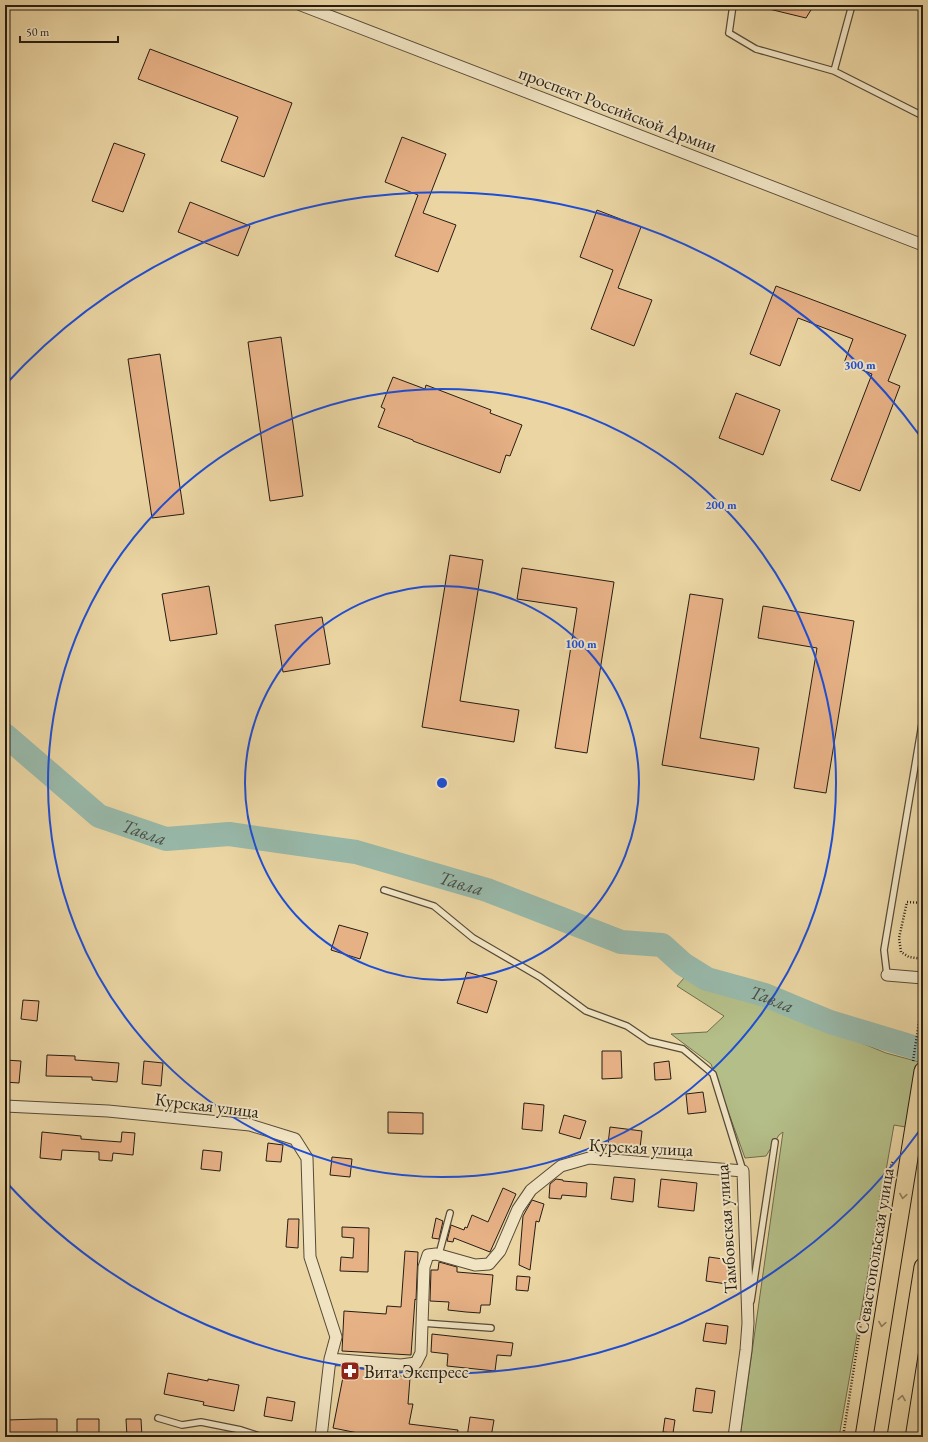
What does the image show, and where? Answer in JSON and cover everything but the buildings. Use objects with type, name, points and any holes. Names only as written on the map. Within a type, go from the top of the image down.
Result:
[{"type":"main road","name":"Севастопольская улица","points":[[864,1437],[902,1158],[923,1071]]},
{"type":"main road","points":[[896,1437],[923,1267]]},
{"type":"street","name":"проспект Российской Армии","points":[[301,5],[923,245]]},
{"type":"street","points":[[887,975],[923,978]]},
{"type":"street","name":"Курская улица","points":[[5,1106],[108,1111],[250,1125],[295,1140],[307,1158],[310,1257],[336,1338],[330,1359],[321,1437]]},
{"type":"street","name":"Курская улица","points":[[439,1254],[475,1265],[489,1264],[500,1251],[518,1209],[531,1190],[561,1166],[589,1158],[743,1171]]},
{"type":"street","name":"Тамбовская улица","points":[[734,1437],[746,1350],[748,1323],[743,1171]]},
{"type":"street","points":[[330,1359],[401,1365],[416,1363],[421,1353],[424,1267],[428,1254],[439,1254]]},
{"type":"lane","points":[[733,5],[729,33],[756,49],[834,71],[923,116]]},
{"type":"lane","points":[[834,71],[852,5]]},
{"type":"lane","points":[[887,975],[884,950],[923,718]]},
{"type":"lane","name":"Тамбовская улица","points":[[384,890],[434,906],[473,938],[540,977],[586,1011],[627,1026],[649,1041],[683,1049],[713,1074],[743,1171]]},
{"type":"lane","points":[[748,1323],[775,1142]]},
{"type":"lane","points":[[439,1254],[450,1213]]},
{"type":"lane","points":[[422,1323],[491,1328]]},
{"type":"lane","points":[[158,1418],[182,1425],[201,1422],[241,1430],[262,1437]]},
{"type":"path","points":[[923,903],[907,902],[899,938],[901,952],[909,956],[923,959]]},
{"type":"path","points":[[843,1437],[882,1190],[891,1162],[902,1158]]},
{"type":"path","points":[[918,1437],[923,1410]]},
{"type":"green space","points":[[684,978],[773,1007],[886,1053],[923,1063],[923,1130],[894,1125],[839,1437],[740,1437],[783,1132],[779,1135],[766,1156],[745,1158],[711,1064],[671,1034],[707,1032],[724,1016],[677,986]]},
{"type":"water","points":[[830,1022],[861,1027],[905,1038],[923,1038],[923,1055],[876,1041]]},
{"type":"pier","points":[[913,1036],[923,1036],[923,1057],[910,1053]]},
{"type":"waterway","name":"Тавла","points":[[5,735],[99,816],[166,839],[229,834],[356,852],[487,890],[621,942],[662,945],[683,964],[707,979],[765,995],[830,1022],[923,1050]]},
{"type":"place","name":"Вита Экспресс","points":[[350,1371]]}]
